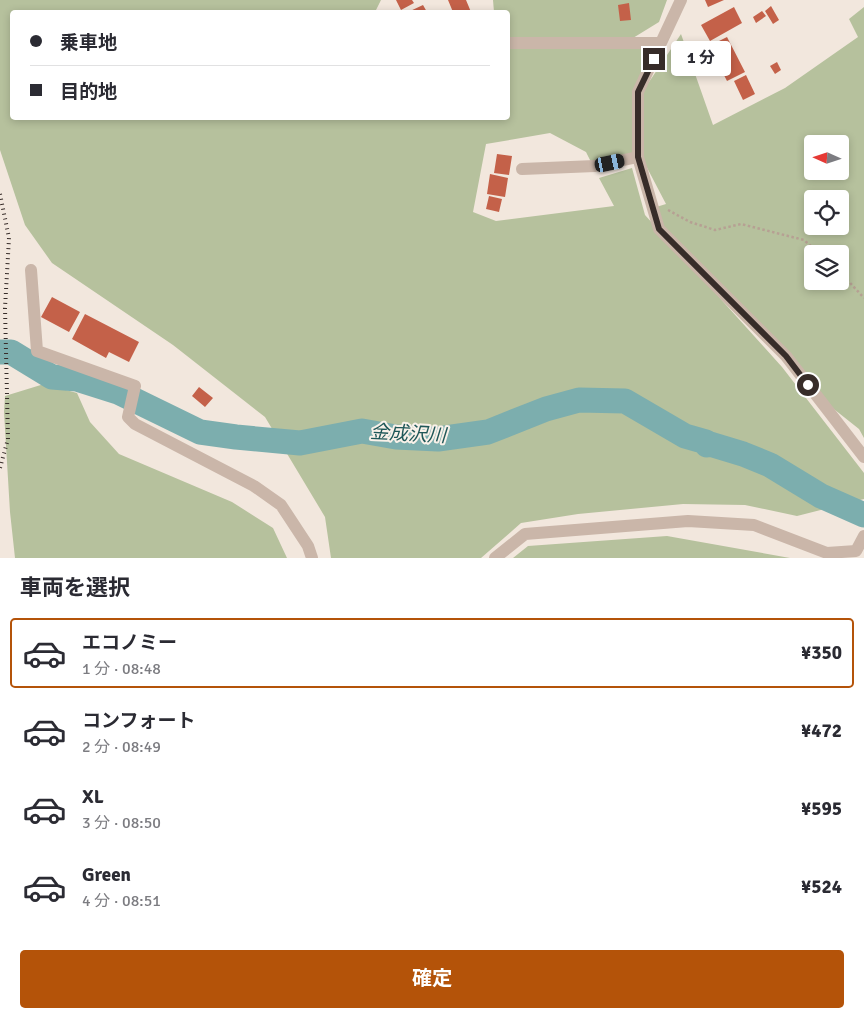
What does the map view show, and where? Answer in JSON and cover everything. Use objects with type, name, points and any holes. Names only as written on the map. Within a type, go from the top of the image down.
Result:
[{"type":"street","points":[[681,0],[638,92],[638,157],[659,229],[786,356],[864,457]]},
{"type":"street","points":[[510,43],[661,43]]},
{"type":"street","points":[[522,169],[595,166],[638,157]]},
{"type":"street","points":[[31,270],[37,351],[135,386],[128,417],[135,424],[254,486],[281,505],[308,546],[312,558]]},
{"type":"street","points":[[495,558],[525,534],[688,521],[754,525],[827,553],[856,551],[864,536]]},
{"type":"path","points":[[651,201],[690,222],[715,230],[740,224],[804,240],[810,245]]},
{"type":"path","points":[[849,282],[864,298]]},
{"type":"green space","points":[[0,0],[381,0],[376,10],[10,10],[10,120],[510,120],[510,10],[494,10],[493,0],[667,0],[659,22],[620,46],[653,49],[633,90],[632,153],[591,162],[586,152],[550,133],[486,144],[473,212],[496,221],[614,206],[599,178],[632,168],[645,215],[782,367],[864,473],[864,499],[797,516],[745,505],[683,504],[578,514],[521,523],[481,558],[331,558],[325,517],[265,417],[173,345],[52,263],[25,225],[0,150]]},
{"type":"green space","points":[[864,7],[864,438],[859,429],[830,406],[657,222],[653,208],[666,204],[643,160],[643,91],[681,34],[713,125],[785,88],[858,37],[849,19]]},
{"type":"green space","points":[[44,384],[77,393],[90,422],[119,454],[232,502],[273,528],[287,558],[15,558],[10,512],[4,412],[5,396]]},
{"type":"green space","points":[[667,536],[790,558],[513,558],[528,546]]},
{"type":"building","points":[[396,0],[412,0],[414,3],[401,10]]},
{"type":"building","points":[[448,0],[466,0],[470,10],[452,10]]},
{"type":"building","points":[[705,0],[724,0],[708,7]]},
{"type":"building","points":[[629,3],[631,20],[620,21],[618,5]]},
{"type":"building","points":[[423,5],[426,10],[412,10]]},
{"type":"building","points":[[771,6],[779,20],[773,24],[765,11]]},
{"type":"building","points":[[734,7],[742,23],[710,41],[701,25]]},
{"type":"building","points":[[762,11],[766,16],[756,23],[753,17]]},
{"type":"building","points":[[727,37],[745,72],[727,81],[709,46]]},
{"type":"building","points":[[777,62],[781,70],[775,74],[770,66]]},
{"type":"building","points":[[746,75],[755,94],[743,100],[734,81]]},
{"type":"building","points":[[497,154],[512,156],[509,175],[494,173]]},
{"type":"building","points":[[490,174],[508,178],[505,197],[487,194]]},
{"type":"building","points":[[489,196],[502,199],[499,212],[486,209]]},
{"type":"building","points":[[52,297],[80,312],[69,332],[41,317]]},
{"type":"building","points":[[85,314],[139,342],[129,362],[109,352],[106,358],[72,339]]},
{"type":"building","points":[[199,387],[213,398],[205,407],[192,396]]},
{"type":"waterway","name":"金成沢川","points":[[0,352],[11,352],[52,377],[77,379],[118,392],[200,432],[300,443],[362,431],[396,437],[438,439],[488,432],[546,409],[579,400],[625,401],[685,436],[706,442],[707,445],[710,444],[743,454],[770,465],[821,496],[864,515]]},
{"type":"railway","points":[[0,194],[9,238],[5,308],[8,439],[0,468]]},
{"type":"route","points":[[654,59],[638,92],[638,157],[659,229],[786,356],[808,385]]}]
